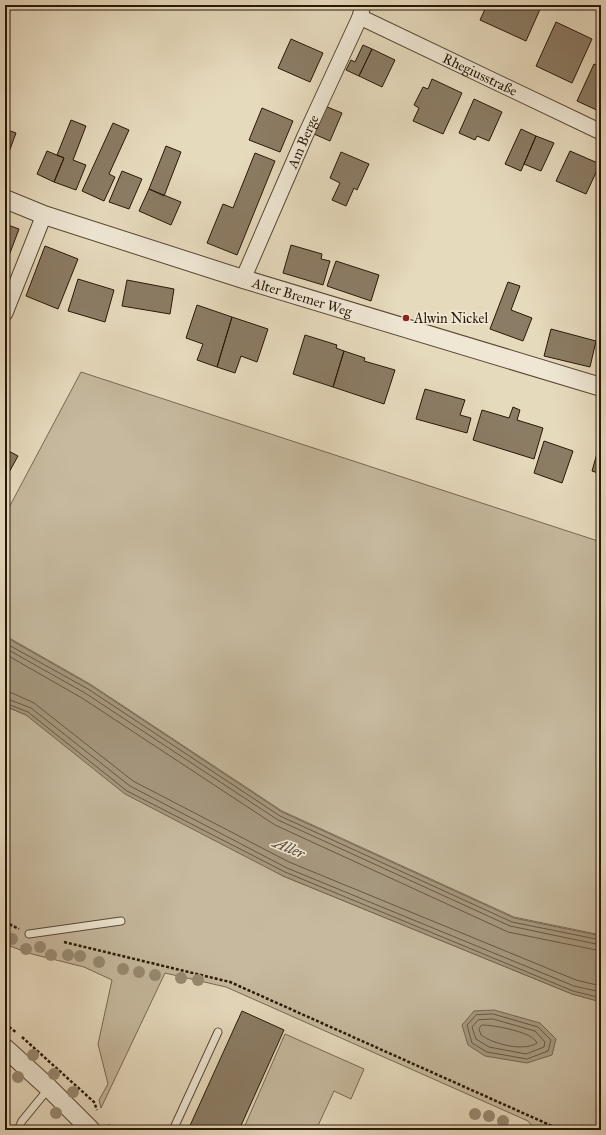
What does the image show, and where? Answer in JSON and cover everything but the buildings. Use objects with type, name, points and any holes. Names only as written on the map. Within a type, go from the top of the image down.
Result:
[{"type":"street","name":"Rhegiusstraße","points":[[361,11],[601,132]]},
{"type":"street","name":"Am Berge","points":[[243,279],[361,11]]},
{"type":"street","name":"Alter Bremer Weg","points":[[5,199],[44,215],[243,279],[601,387]]},
{"type":"street","points":[[5,312],[44,215]]},
{"type":"street","points":[[5,1048],[49,1088],[91,1130]]},
{"type":"lane","points":[[29,934],[121,921]]},
{"type":"lane","points":[[173,1130],[218,1032]]},
{"type":"lane","points":[[18,1130],[22,1121],[49,1088]]},
{"type":"path","points":[[5,922],[29,934]]},
{"type":"path","points":[[60,942],[230,982],[561,1130]]},
{"type":"shaded area","points":[[81,372],[601,542],[601,935],[514,917],[282,811],[90,684],[5,637],[5,515]]},
{"type":"shaded area","points":[[5,706],[26,715],[283,876],[572,994],[601,1002],[601,1130],[535,1130],[528,1121],[226,987],[165,973],[101,1108],[99,1100],[108,1084],[98,1044],[112,980],[84,967],[28,953],[5,944]]},
{"type":"shaded area","points":[[285,1034],[364,1069],[351,1099],[334,1091],[316,1130],[243,1130]]},
{"type":"water","name":"Aller","points":[[5,638],[90,685],[282,812],[514,918],[601,936],[601,1002],[572,994],[283,876],[125,794],[26,715],[5,706]]},
{"type":"water","points":[[494,1010],[540,1023],[556,1039],[552,1055],[527,1063],[485,1056],[468,1045],[462,1025],[474,1011]]},
{"type":"place","name":"Alwin Nickel","points":[[406,318]]}]
